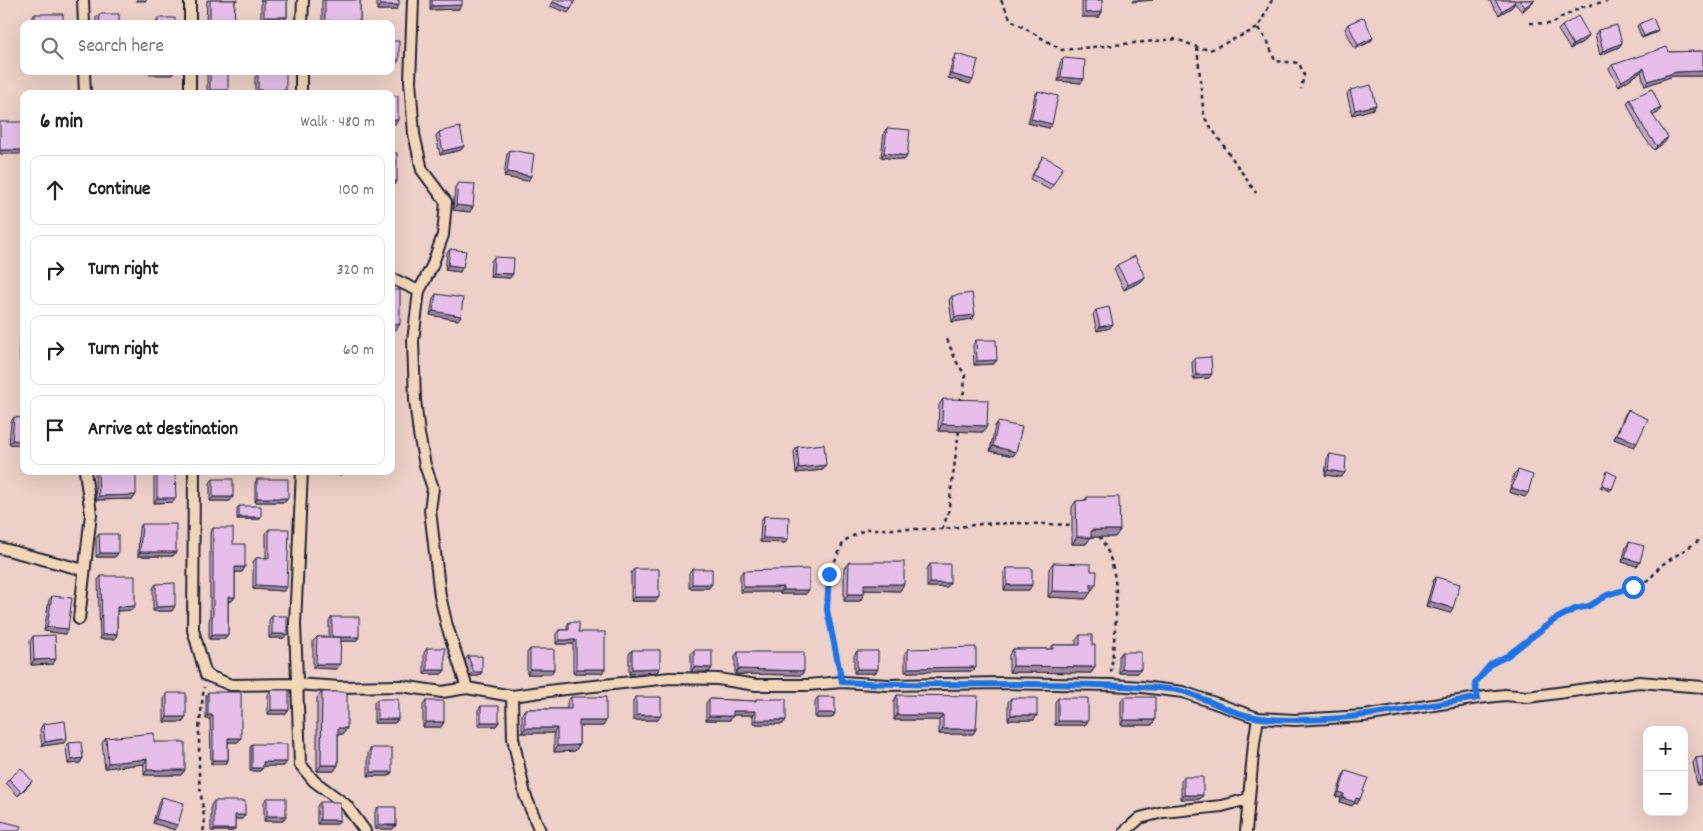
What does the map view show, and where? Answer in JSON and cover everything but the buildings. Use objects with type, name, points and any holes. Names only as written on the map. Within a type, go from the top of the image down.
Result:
[{"type":"street","points":[[83,0],[84,20]]},
{"type":"street","points":[[190,0],[190,20]]},
{"type":"street","points":[[302,20],[303,0]]},
{"type":"street","points":[[413,0],[410,81],[414,134],[422,170],[446,202],[443,235],[432,266],[420,291],[413,341],[415,400],[425,465],[433,488],[430,510],[440,596],[451,642],[467,688]]},
{"type":"street","points":[[84,75],[85,90]]},
{"type":"street","points":[[190,75],[190,90]]},
{"type":"street","points":[[301,90],[302,75]]},
{"type":"street","points":[[395,280],[420,291]]},
{"type":"street","points":[[79,619],[90,514],[85,475]]},
{"type":"street","points":[[194,475],[193,630],[206,675],[231,685],[401,686],[442,692],[467,688],[512,696],[670,678],[718,679],[756,685],[808,685],[842,682],[888,685],[1002,683],[1111,685],[1183,692],[1258,718],[1314,720],[1364,716],[1478,698],[1505,695],[1528,697],[1639,682],[1703,687]]},
{"type":"street","points":[[302,475],[295,589],[296,684],[300,764],[314,782],[346,805],[365,831]]},
{"type":"street","points":[[0,548],[84,570]]},
{"type":"street","points":[[512,696],[513,738],[525,795],[539,828],[548,831]]},
{"type":"street","points":[[1246,831],[1258,718]]},
{"type":"street","points":[[1125,831],[1140,818],[1163,812],[1222,806],[1248,799]]},
{"type":"path","points":[[1001,0],[1011,20],[1062,50],[1176,39],[1210,50],[1258,28],[1272,0]]},
{"type":"path","points":[[1530,23],[1552,24],[1582,7],[1611,0]]},
{"type":"path","points":[[1258,28],[1268,42],[1275,60],[1299,63],[1304,75],[1302,89]]},
{"type":"path","points":[[1197,47],[1204,117],[1256,193]]},
{"type":"path","points":[[947,339],[956,361],[965,375],[964,392],[959,402]]},
{"type":"path","points":[[942,529],[948,514],[959,430]]},
{"type":"path","points":[[842,682],[827,610],[829,574],[844,542],[866,529],[942,529],[981,524],[1077,525]]},
{"type":"path","points":[[1092,532],[1100,536],[1115,575],[1115,631],[1111,685]]},
{"type":"path","points":[[1478,698],[1475,683],[1491,664],[1507,656],[1554,620],[1575,609],[1589,606],[1607,595],[1633,587],[1650,579],[1660,566],[1703,538]]},
{"type":"path","points":[[203,831],[205,825],[199,779],[199,729],[206,675]]},
{"type":"route","points":[[829,574],[827,610],[842,682],[888,685],[1002,683],[1142,687],[1183,692],[1258,718],[1295,720],[1364,716],[1478,698],[1475,683],[1491,664],[1507,656],[1554,620],[1575,609],[1589,606],[1607,595],[1633,587]]}]
